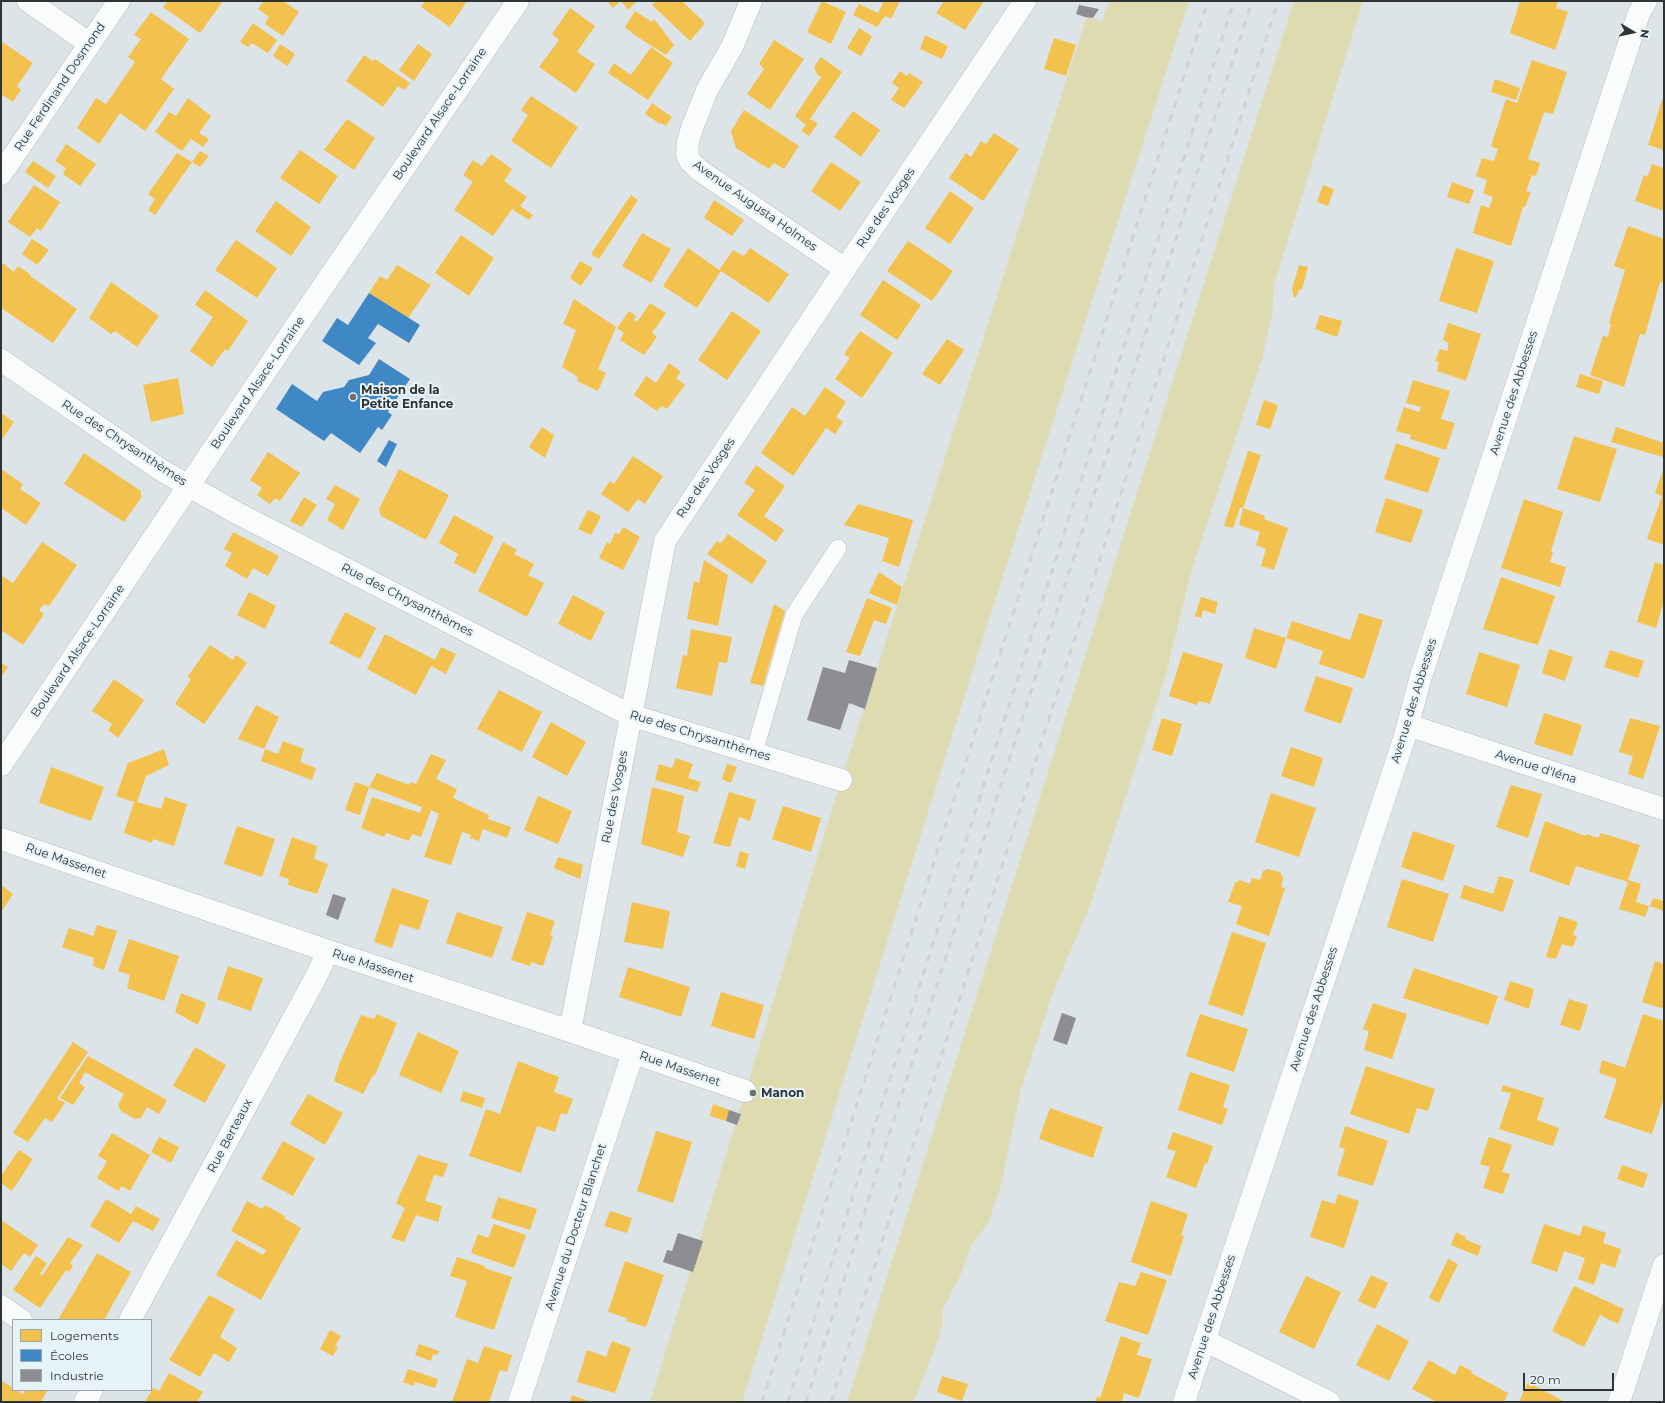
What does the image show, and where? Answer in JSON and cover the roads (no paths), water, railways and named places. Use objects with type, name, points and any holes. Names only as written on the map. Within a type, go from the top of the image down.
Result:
[{"type":"street","points":[[28,1],[90,44]]},
{"type":"street","name":"Rue Ferdinand Dosmond","points":[[1,174],[119,1]]},
{"type":"street","name":"Boulevard Alsace-Lorraine","points":[[1,765],[294,329],[518,1]]},
{"type":"street","name":"Avenue Augusta Holmes","points":[[751,1],[732,47],[705,96],[692,128],[688,142],[687,154],[690,161],[699,170],[845,269]]},
{"type":"street","name":"Rue des Vosges","points":[[570,1031],[630,715],[665,541],[1025,1]]},
{"type":"street","name":"Avenue des Abbesses","points":[[1184,1402],[1408,725],[1421,676],[1636,20],[1646,1]]},
{"type":"street","name":"Rue des Chrysanthèmes","points":[[1,360],[161,470],[235,512],[630,715],[841,780]]},
{"type":"street","name":"Avenue d'Iéna","points":[[1408,725],[1664,809]]},
{"type":"street","name":"Rue Massenet","points":[[1,839],[745,1091]]},
{"type":"street","name":"Rue Berteaux","points":[[131,1319],[317,975],[328,951]]},
{"type":"street","name":"Avenue du Docteur Blanchet","points":[[519,1402],[633,1053]]},
{"type":"street","points":[[1619,1402],[1664,1265]]},
{"type":"street","points":[[1,1306],[20,1319]]},
{"type":"street","points":[[1204,1340],[1328,1402]]},
{"type":"street","points":[[85,1402],[91,1391]]},
{"type":"lane","points":[[754,753],[794,615],[838,548]]},
{"type":"railway","points":[[762,1402],[1208,1]]},
{"type":"railway","points":[[788,1402],[1234,1]]},
{"type":"railway","points":[[806,1402],[879,1166],[1252,1]]},
{"type":"railway","points":[[831,1402],[1278,1]]},
{"type":"place","name":"Maison de la Petite Enfance","points":[[353,397]]},
{"type":"place","name":"Manon","points":[[753,1093]]}]
